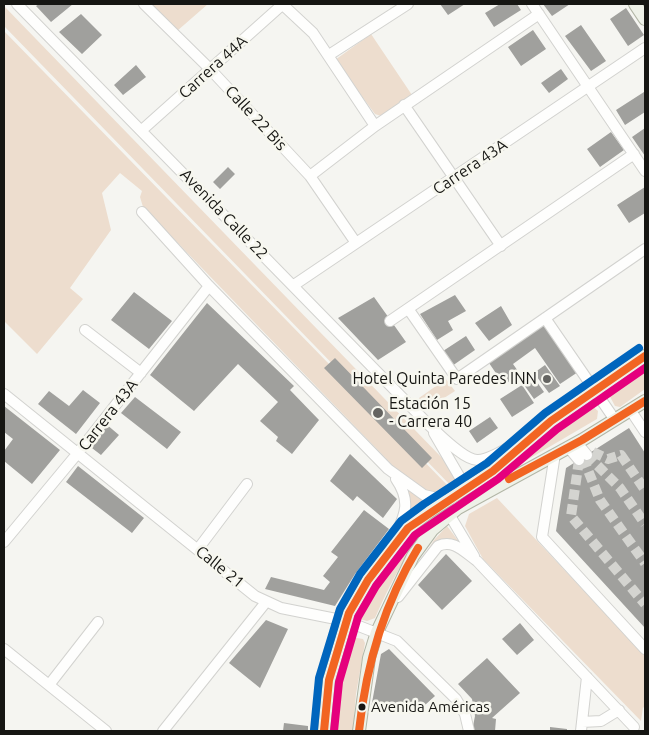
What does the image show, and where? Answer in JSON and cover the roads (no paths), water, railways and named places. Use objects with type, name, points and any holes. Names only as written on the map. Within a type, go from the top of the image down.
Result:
[{"type":"main road","points":[[635,4],[645,19]]},
{"type":"main road","points":[[324,731],[329,680],[346,622],[362,590],[408,528],[446,500],[493,471],[540,429],[645,356]]},
{"type":"main road","points":[[359,731],[366,672],[379,627],[412,556],[432,530],[449,514],[575,444],[645,401]]},
{"type":"street","name":"Avenida Calle 22","points":[[17,4],[294,285],[343,330],[430,426],[466,456],[476,460],[488,457],[540,429]]},
{"type":"street","name":"Calle 22 Bis","points":[[144,4],[210,69],[310,176],[356,243]]},
{"type":"street","name":"Carrera 44A","points":[[142,130],[282,4]]},
{"type":"street","points":[[282,4],[313,33],[375,126]]},
{"type":"street","points":[[329,55],[408,4]]},
{"type":"street","points":[[532,4],[645,171]]},
{"type":"street","points":[[310,176],[404,105],[539,14]]},
{"type":"street","name":"Carrera 43A","points":[[294,285],[645,48]]},
{"type":"street","points":[[404,105],[501,246]]},
{"type":"street","points":[[390,321],[409,310],[634,154]]},
{"type":"street","points":[[142,212],[209,286],[388,469],[403,490],[407,501],[404,516],[388,554]]},
{"type":"street","points":[[409,310],[457,379],[645,249]]},
{"type":"street","name":"Carrera 43A","points":[[4,542],[77,454],[209,286]]},
{"type":"street","points":[[545,318],[615,420]]},
{"type":"street","points":[[85,330],[141,373]]},
{"type":"street","name":"Calle 21","points":[[4,394],[77,454],[266,602],[297,612],[379,627],[397,641],[456,699],[465,714],[469,731]]},
{"type":"street","points":[[631,411],[645,432]]},
{"type":"street","name":"Avenida Calle 22","points":[[430,426],[466,488]]},
{"type":"street","points":[[575,444],[586,456],[575,444]]},
{"type":"street","points":[[555,454],[542,537],[645,649]]},
{"type":"street","points":[[388,469],[424,495],[446,500]]},
{"type":"street","points":[[198,549],[247,484]]},
{"type":"street","points":[[449,514],[477,561]]},
{"type":"street","points":[[379,627],[407,584],[438,546],[452,543],[477,561],[634,727]]},
{"type":"street","points":[[163,731],[266,602]]},
{"type":"street","points":[[49,685],[98,622]]},
{"type":"street","points":[[4,649],[106,731]]},
{"type":"street","points":[[587,677],[581,727],[601,722],[619,710]]},
{"type":"tunnel","points":[[593,452],[608,459],[621,455],[645,490]]},
{"type":"tunnel","points":[[587,455],[620,488],[645,524]]},
{"type":"tunnel","points":[[583,458],[600,500],[645,563]]},
{"type":"tunnel","points":[[579,460],[571,516],[645,604]]},
{"type":"place","name":"Hotel Quinta Paredes INN","points":[[547,379]]},
{"type":"place","name":"Estación 15 - Carrera 40","points":[[378,413]]},
{"type":"place","name":"Avenida Américas","points":[[362,707]]}]
